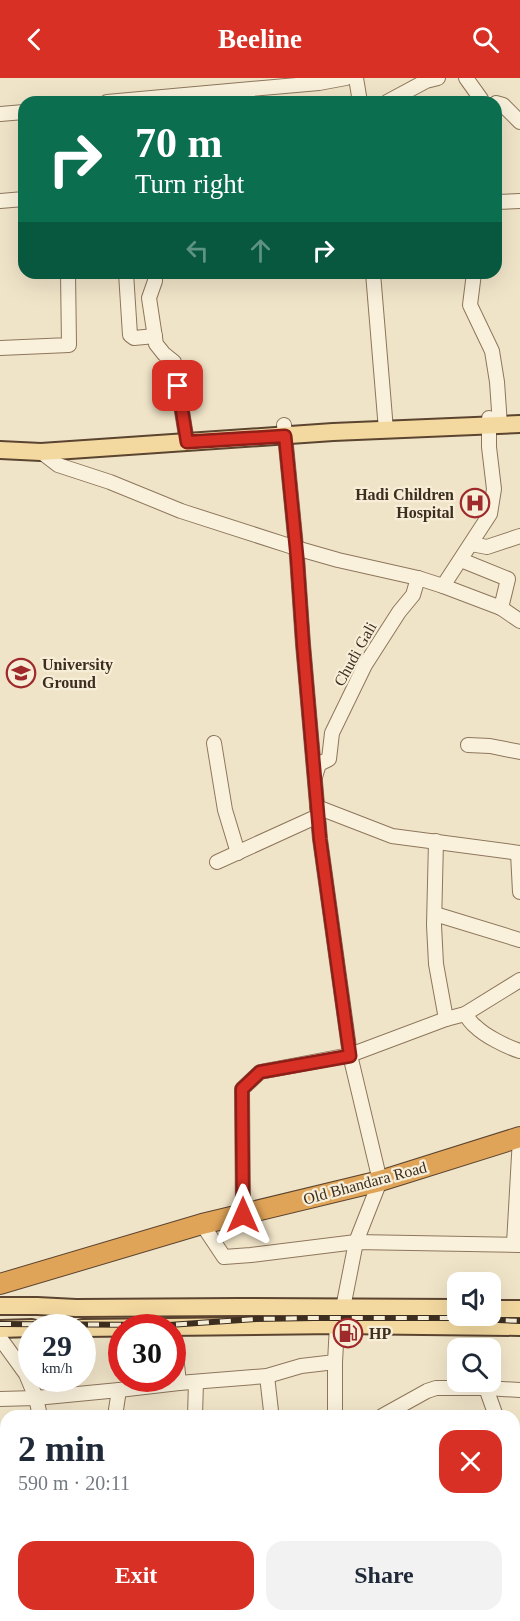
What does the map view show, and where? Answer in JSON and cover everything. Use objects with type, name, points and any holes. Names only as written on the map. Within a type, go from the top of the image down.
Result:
[{"type":"highway","name":"Old Bhandara Road","points":[[0,1284],[202,1224],[380,1181],[520,1137]]},
{"type":"main road","points":[[494,422],[520,417]]},
{"type":"main road","points":[[0,450],[41,452],[186,437],[284,430],[494,422],[520,424]]},
{"type":"main road","points":[[0,441],[15,443],[186,437]]},
{"type":"main road","points":[[0,1306],[447,1308]]},
{"type":"main road","points":[[501,1309],[520,1309]]},
{"type":"main road","points":[[186,1327],[337,1325],[520,1327]]},
{"type":"main road","points":[[0,1329],[18,1328]]},
{"type":"street","points":[[230,96],[346,78]]},
{"type":"street","points":[[357,78],[359,96]]},
{"type":"street","points":[[398,96],[426,81],[438,78]]},
{"type":"street","points":[[466,78],[480,96]]},
{"type":"street","points":[[502,105],[520,122]]},
{"type":"street","points":[[0,114],[18,112]]},
{"type":"street","points":[[0,201],[18,200]]},
{"type":"street","points":[[502,202],[520,201]]},
{"type":"street","points":[[0,348],[69,345],[68,279]]},
{"type":"street","points":[[126,279],[130,335],[134,338],[154,336]]},
{"type":"street","points":[[155,279],[149,298],[154,336],[156,344],[174,362],[186,437]]},
{"type":"street","points":[[374,279],[386,426]]},
{"type":"street","points":[[443,586],[490,514],[494,489],[489,447],[494,422],[497,382],[492,351],[470,305],[473,279]]},
{"type":"street","points":[[284,430],[317,812],[350,1056],[380,1181],[356,1242],[343,1308],[337,1325],[335,1410]]},
{"type":"street","points":[[41,452],[58,465],[110,482],[181,511],[296,548],[443,586],[501,609],[520,621]]},
{"type":"street","points":[[471,544],[487,547],[520,536]]},
{"type":"street","points":[[461,560],[508,579],[501,609]]},
{"type":"street","name":"Chudi Gali","points":[[315,780],[319,764],[329,759],[332,734],[365,665],[399,612],[413,595],[418,578]]},
{"type":"street","points":[[214,744],[225,810],[238,853]]},
{"type":"street","points":[[468,745],[490,746],[520,752]]},
{"type":"street","points":[[217,862],[317,812],[392,836],[519,853],[520,892]]},
{"type":"street","points":[[436,842],[436,964],[446,1019]]},
{"type":"street","points":[[435,914],[520,940]]},
{"type":"street","points":[[243,1215],[242,1089],[260,1072],[350,1056],[446,1019],[465,1014],[520,981]]},
{"type":"street","points":[[465,1014],[475,1027],[520,1051]]},
{"type":"street","points":[[202,1224],[224,1257],[356,1242],[517,1245],[520,1137]]},
{"type":"street","points":[[0,1338],[26,1374],[39,1410]]},
{"type":"street","points":[[186,1383],[267,1376],[301,1366],[335,1362]]},
{"type":"street","points":[[267,1376],[271,1410]]},
{"type":"street","points":[[195,1410],[196,1382]]},
{"type":"street","points":[[393,1410],[427,1391],[447,1388]]},
{"type":"street","points":[[501,1389],[520,1390]]},
{"type":"street","points":[[0,1399],[108,1391]]},
{"type":"street","points":[[116,1410],[119,1392]]},
{"type":"street","points":[[487,1392],[494,1410]]},
{"type":"railway","points":[[0,1324],[169,1325],[256,1319],[315,1318],[452,1318],[520,1321]]},
{"type":"place","name":"Hadi Children Hospital","points":[[475,503]]},
{"type":"place","name":"University Ground","points":[[21,673]]},
{"type":"place","name":"HP","points":[[348,1333]]},
{"type":"route","points":[[178,386],[187,442],[285,436],[320,839],[350,1056],[260,1072],[242,1089],[243,1215]]}]
